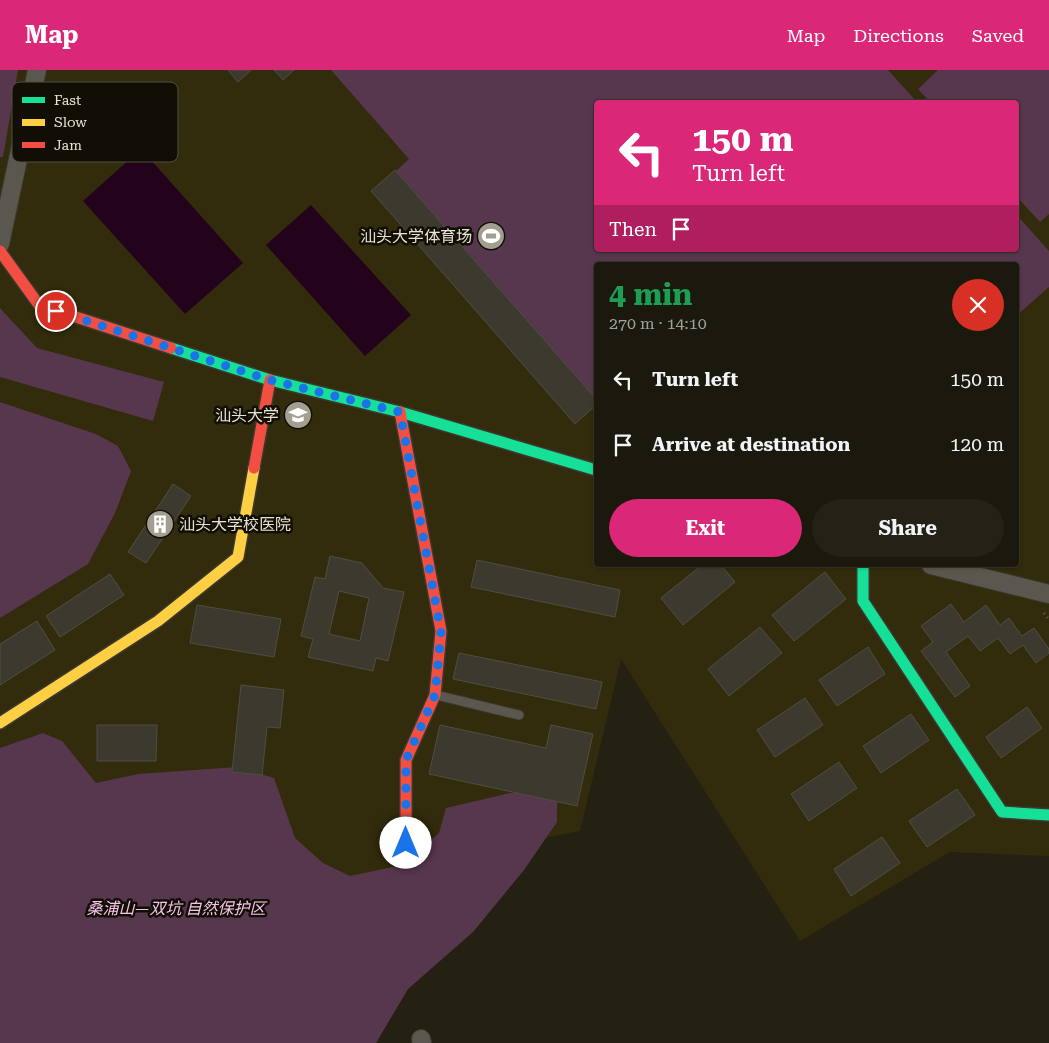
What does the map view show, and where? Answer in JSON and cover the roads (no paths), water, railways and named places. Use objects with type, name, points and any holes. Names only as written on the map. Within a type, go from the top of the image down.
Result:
[{"type":"street","points":[[0,244],[18,162]]},
{"type":"street","points":[[0,251],[39,305],[270,380],[400,412],[594,469]]},
{"type":"street","points":[[0,724],[158,621],[238,557],[270,380]]},
{"type":"street","points":[[400,412],[441,632],[435,695],[406,760],[406,843]]},
{"type":"street","points":[[864,567],[862,600],[1002,812],[1049,815]]},
{"type":"street","points":[[938,567],[1049,594]]},
{"type":"lane","points":[[435,695],[519,715]]},
{"type":"place","name":"汕头大学体育场","points":[[491,236]]},
{"type":"place","name":"汕头大学","points":[[298,415]]},
{"type":"place","name":"汕头大学校医院","points":[[160,524]]},
{"type":"park label","name":"桑浦山—双坑 自然保护区","points":[[176,908]]}]
